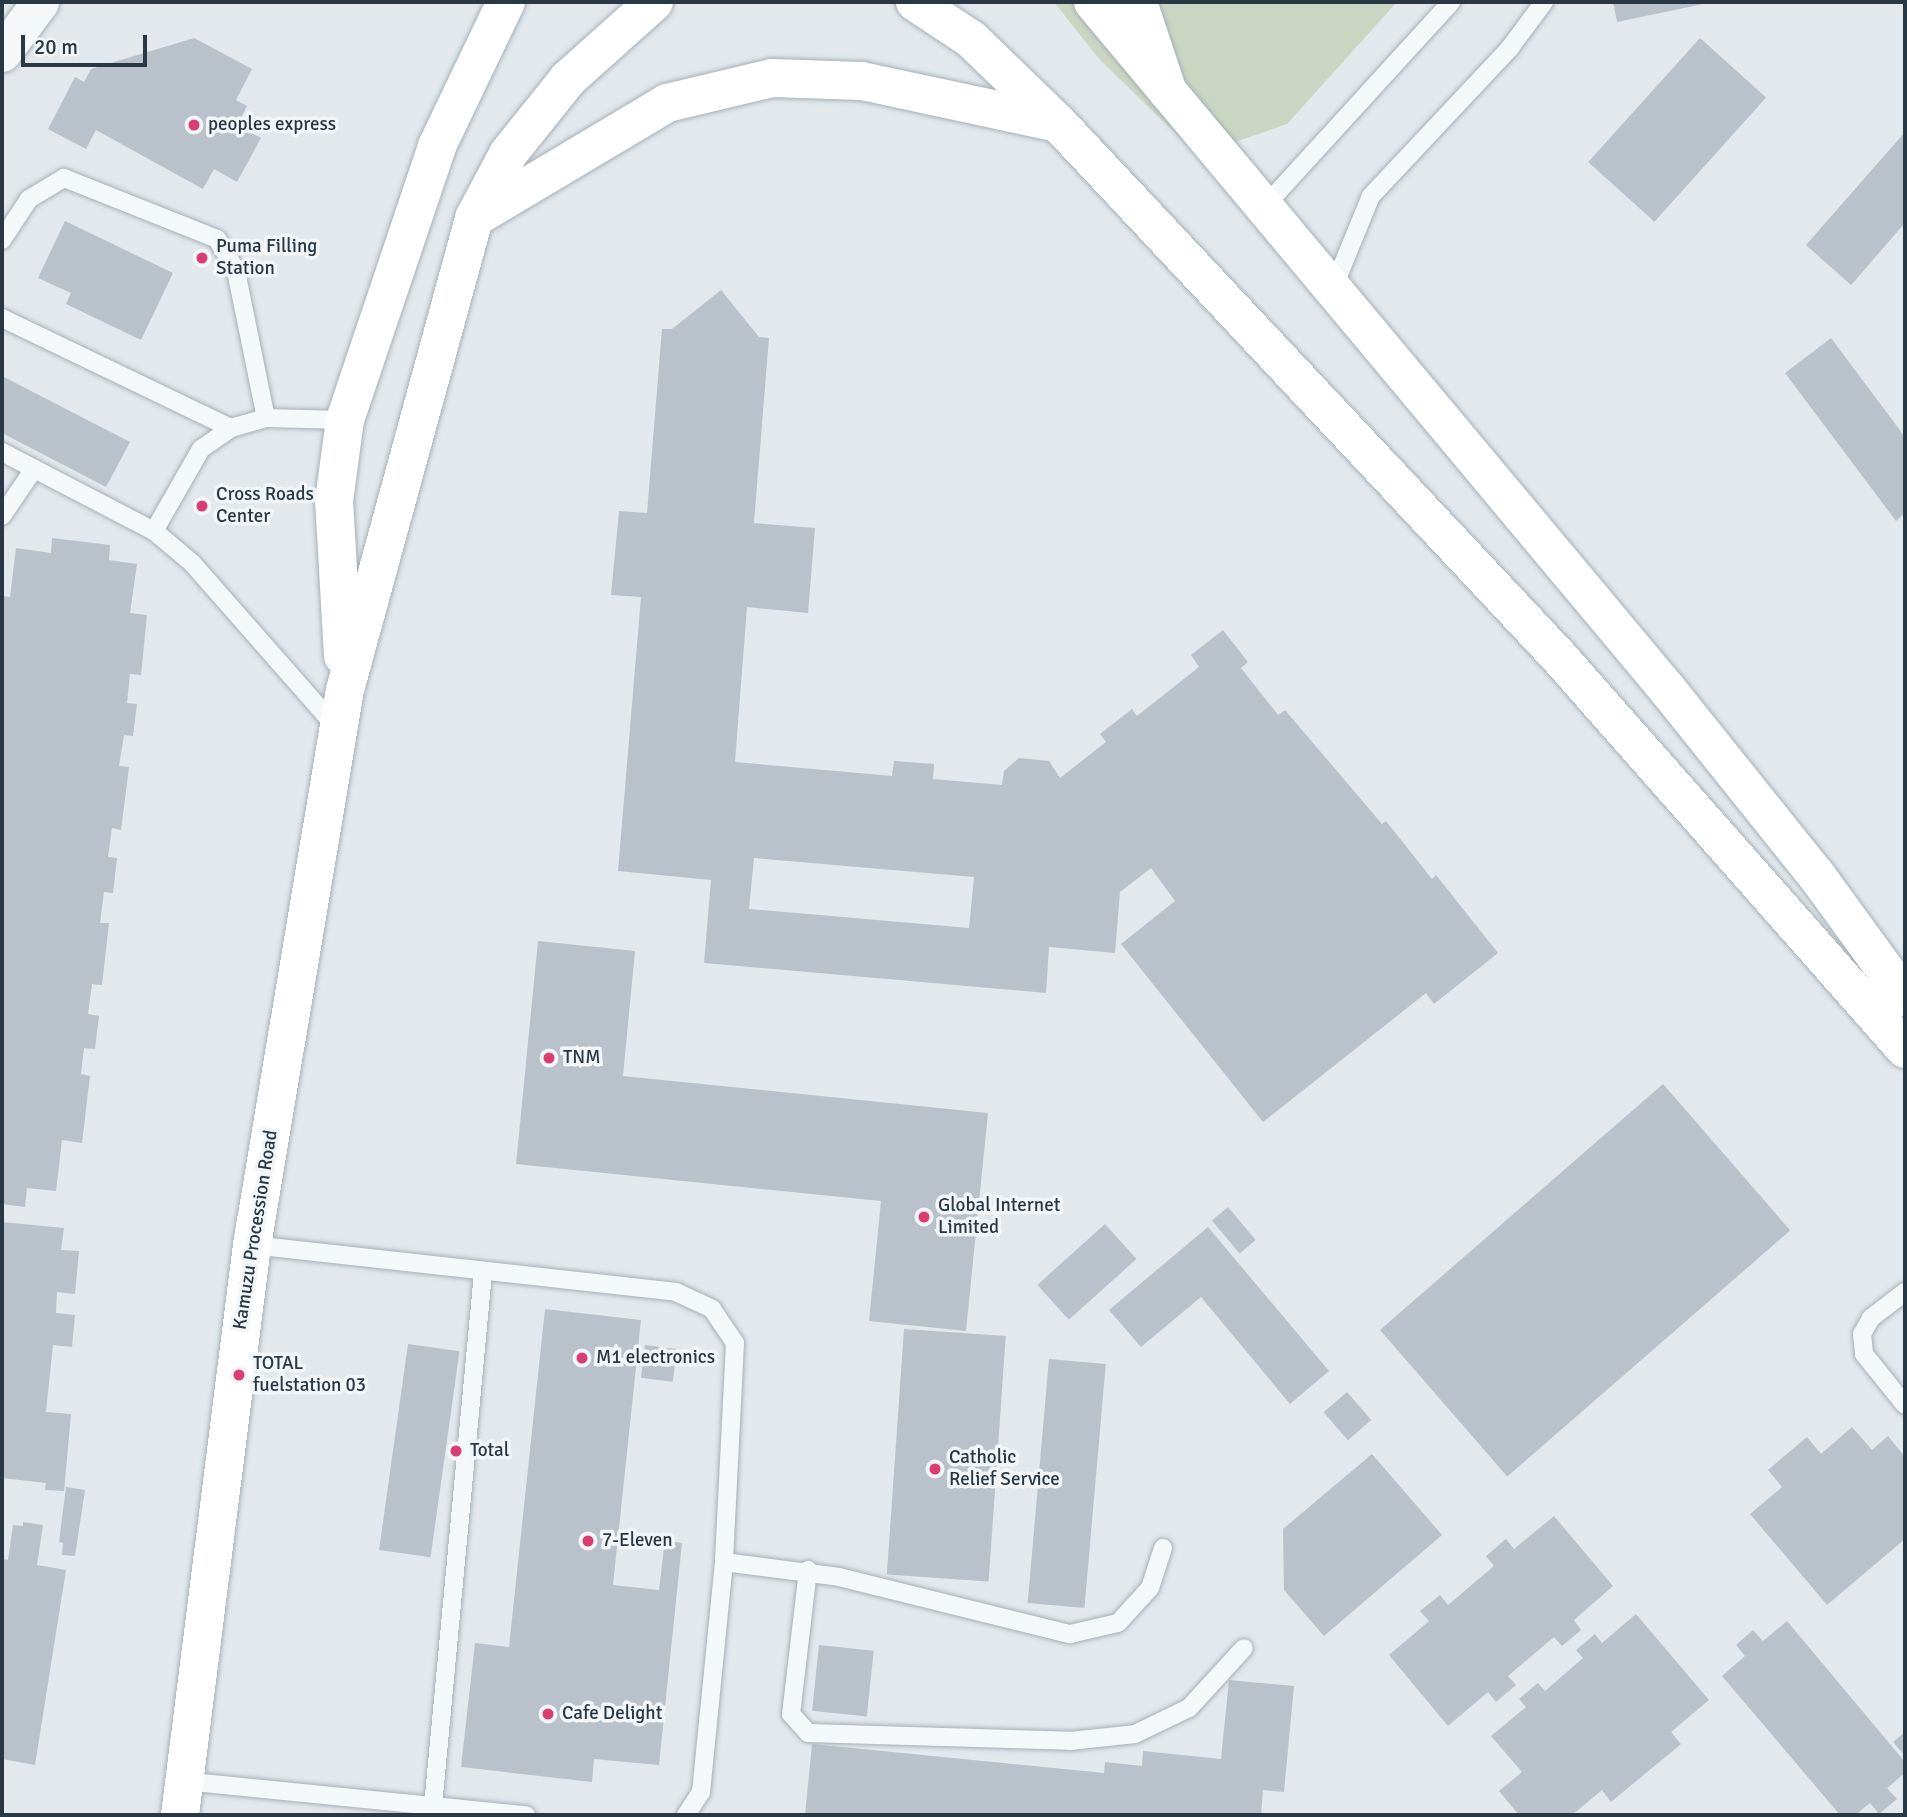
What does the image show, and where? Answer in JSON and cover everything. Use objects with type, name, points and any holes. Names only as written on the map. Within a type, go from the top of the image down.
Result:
[{"type":"main road","points":[[345,690],[334,502],[345,420],[437,146],[506,2]]},
{"type":"main road","points":[[345,690],[474,218],[508,153],[568,79],[654,2]]},
{"type":"main road","points":[[915,2],[971,39],[1058,123],[1560,658],[1905,1049]]},
{"type":"main road","points":[[1093,2],[1334,286],[1809,866],[1905,997]]},
{"type":"main road","points":[[1138,2],[1168,92]]},
{"type":"main road","points":[[474,218],[667,103],[772,78],[862,81],[1058,123]]},
{"type":"main road","name":"Kamuzu Procession Road","points":[[181,1798],[252,1245],[345,690]]},
{"type":"street","points":[[2,53],[40,2]]},
{"type":"lane","points":[[1265,206],[1451,2]]},
{"type":"lane","points":[[1334,286],[1371,196],[1509,49],[1545,2]]},
{"type":"lane","points":[[2,240],[29,199],[64,178],[217,239],[236,271],[266,418]]},
{"type":"lane","points":[[2,318],[231,428]]},
{"type":"lane","points":[[154,531],[201,449],[231,428],[266,418],[345,420]]},
{"type":"lane","points":[[2,452],[154,531],[192,563],[338,729]]},
{"type":"lane","points":[[2,516],[34,469]]},
{"type":"lane","points":[[252,1245],[483,1273],[676,1292],[712,1309],[735,1343],[724,1562],[701,1792],[686,1815]]},
{"type":"lane","points":[[433,1806],[483,1273]]},
{"type":"lane","points":[[1905,1292],[1871,1318],[1862,1335],[1864,1354],[1905,1405]]},
{"type":"lane","points":[[724,1562],[808,1570],[1070,1634],[1118,1623],[1150,1588],[1163,1548]]},
{"type":"lane","points":[[808,1570],[791,1714],[808,1733],[1070,1741],[1135,1734],[1189,1708],[1244,1648]]},
{"type":"lane","points":[[181,1798],[433,1806],[526,1815]]},
{"type":"green space","points":[[1054,2],[1397,2],[1287,124],[1198,155],[1099,59]]},
{"type":"building","points":[[1613,2],[1708,2],[1708,3],[1617,22]]},
{"type":"building","points":[[194,38],[252,69],[236,100],[247,106],[237,126],[261,138],[237,182],[214,169],[203,189],[96,130],[86,149],[48,129],[75,77],[84,82],[91,69]]},
{"type":"building","points":[[1700,38],[1766,98],[1654,222],[1588,162]]},
{"type":"building","points":[[1905,132],[1905,223],[1851,285],[1806,245]]},
{"type":"building","points":[[65,221],[173,273],[141,340],[66,304],[71,293],[38,278]]},
{"type":"building","points":[[721,290],[759,337],[769,338],[754,523],[815,528],[808,613],[747,607],[735,762],[892,776],[894,761],[934,764],[933,779],[1002,785],[1004,771],[1019,758],[1049,761],[1060,778],[1106,742],[1100,734],[1132,709],[1137,716],[1199,667],[1191,655],[1223,630],[1248,662],[1241,668],[1278,715],[1285,710],[1382,824],[1386,821],[1432,879],[1436,875],[1498,953],[1434,1004],[1426,993],[1263,1122],[1121,944],[1175,901],[1151,868],[1120,892],[1115,953],[1049,947],[1046,993],[704,963],[711,880],[618,871],[641,597],[611,595],[619,511],[647,513],[662,329],[672,329]],"holes":[[[754,858],[974,877],[969,928],[749,909]]]},
{"type":"building","points":[[1831,338],[1905,437],[1905,513],[1896,521],[1785,373]]},
{"type":"building","points":[[2,376],[130,442],[106,487],[2,433]]},
{"type":"building","points":[[52,538],[110,545],[109,560],[137,564],[130,613],[147,615],[141,675],[130,674],[127,703],[137,704],[133,736],[124,735],[119,766],[129,767],[121,830],[112,828],[108,857],[117,858],[113,893],[104,892],[100,923],[109,923],[102,985],[92,984],[88,1014],[99,1016],[95,1049],[84,1048],[81,1074],[90,1076],[82,1143],[62,1140],[56,1191],[27,1188],[25,1207],[2,1204],[2,596],[10,597],[16,548],[51,553]]},
{"type":"building","points":[[538,941],[635,951],[623,1076],[988,1113],[966,1331],[869,1321],[881,1201],[516,1164]]},
{"type":"building","points":[[1663,1084],[1790,1230],[1507,1476],[1380,1330]]},
{"type":"building","points":[[1228,1207],[1256,1240],[1240,1253],[1212,1220]]},
{"type":"building","points":[[2,1222],[64,1228],[61,1250],[79,1251],[75,1294],[57,1292],[56,1313],[75,1315],[72,1347],[53,1345],[46,1412],[71,1414],[64,1491],[45,1490],[46,1483],[2,1478]]},
{"type":"building","points":[[1105,1224],[1136,1259],[1069,1320],[1037,1285]]},
{"type":"building","points":[[1208,1227],[1329,1371],[1290,1404],[1201,1297],[1141,1347],[1109,1310]]},
{"type":"building","points":[[545,1309],[641,1320],[613,1585],[659,1590],[665,1540],[682,1543],[659,1765],[594,1759],[592,1782],[461,1767],[475,1643],[509,1647]]},
{"type":"building","points":[[904,1329],[1006,1336],[989,1582],[887,1574]]},
{"type":"building","points":[[408,1344],[459,1351],[431,1557],[379,1550]]},
{"type":"building","points":[[645,1345],[677,1349],[673,1382],[641,1378]]},
{"type":"building","points":[[1049,1359],[1106,1364],[1084,1608],[1028,1603]]},
{"type":"building","points":[[1347,1392],[1371,1420],[1348,1440],[1324,1412]]},
{"type":"building","points":[[1852,1427],[1872,1450],[1888,1436],[1905,1457],[1905,1539],[1827,1605],[1750,1514],[1782,1487],[1768,1470],[1807,1437],[1821,1454]]},
{"type":"building","points":[[1372,1454],[1442,1535],[1324,1636],[1284,1590],[1283,1529]]},
{"type":"building","points":[[66,1487],[85,1490],[75,1556],[62,1555],[63,1543],[59,1542]]},
{"type":"building","points":[[1554,1516],[1613,1586],[1574,1620],[1581,1630],[1562,1646],[1554,1637],[1508,1676],[1516,1685],[1496,1702],[1488,1692],[1448,1726],[1389,1655],[1429,1621],[1420,1611],[1440,1595],[1448,1605],[1494,1566],[1486,1556],[1506,1539],[1514,1549]]},
{"type":"building","points":[[23,1522],[43,1525],[37,1565],[66,1570],[35,1765],[2,1759],[2,1559],[8,1560],[13,1525],[23,1526]]},
{"type":"building","points":[[1636,1614],[1709,1700],[1671,1732],[1681,1744],[1611,1802],[1602,1790],[1572,1815],[1519,1815],[1499,1791],[1522,1772],[1491,1736],[1526,1707],[1519,1699],[1538,1683],[1545,1691],[1583,1658],[1576,1650],[1595,1634],[1602,1643]]},
{"type":"building","points":[[1787,1621],[1905,1762],[1905,1773],[1887,1788],[1897,1799],[1879,1814],[1870,1803],[1855,1815],[1840,1815],[1722,1676],[1745,1656],[1736,1645],[1753,1630],[1763,1641]]},
{"type":"building","points":[[819,1645],[874,1651],[867,1716],[812,1711]]},
{"type":"building","points":[[1229,1680],[1294,1686],[1284,1792],[1263,1790],[1261,1815],[805,1815],[812,1744],[1104,1773],[1105,1762],[1142,1766],[1143,1751],[1221,1759]]},
{"type":"building","points":[[1905,1732],[1905,1756],[1893,1742]]},
{"type":"place","name":"peoples express","points":[[194,125]]},
{"type":"place","name":"Puma Filling Station","points":[[202,258]]},
{"type":"place","name":"Cross Roads Center","points":[[202,506]]},
{"type":"place","name":"TNM","points":[[549,1058]]},
{"type":"place","name":"Global Internet Limited","points":[[924,1217]]},
{"type":"place","name":"M1 electronics","points":[[582,1358]]},
{"type":"place","name":"TOTAL fuelstation 03","points":[[239,1375]]},
{"type":"place","name":"Total","points":[[456,1451]]},
{"type":"place","name":"Catholic Relief Service","points":[[935,1469]]},
{"type":"place","name":"7-Eleven","points":[[588,1541]]},
{"type":"place","name":"Cafe Delight","points":[[548,1714]]}]
